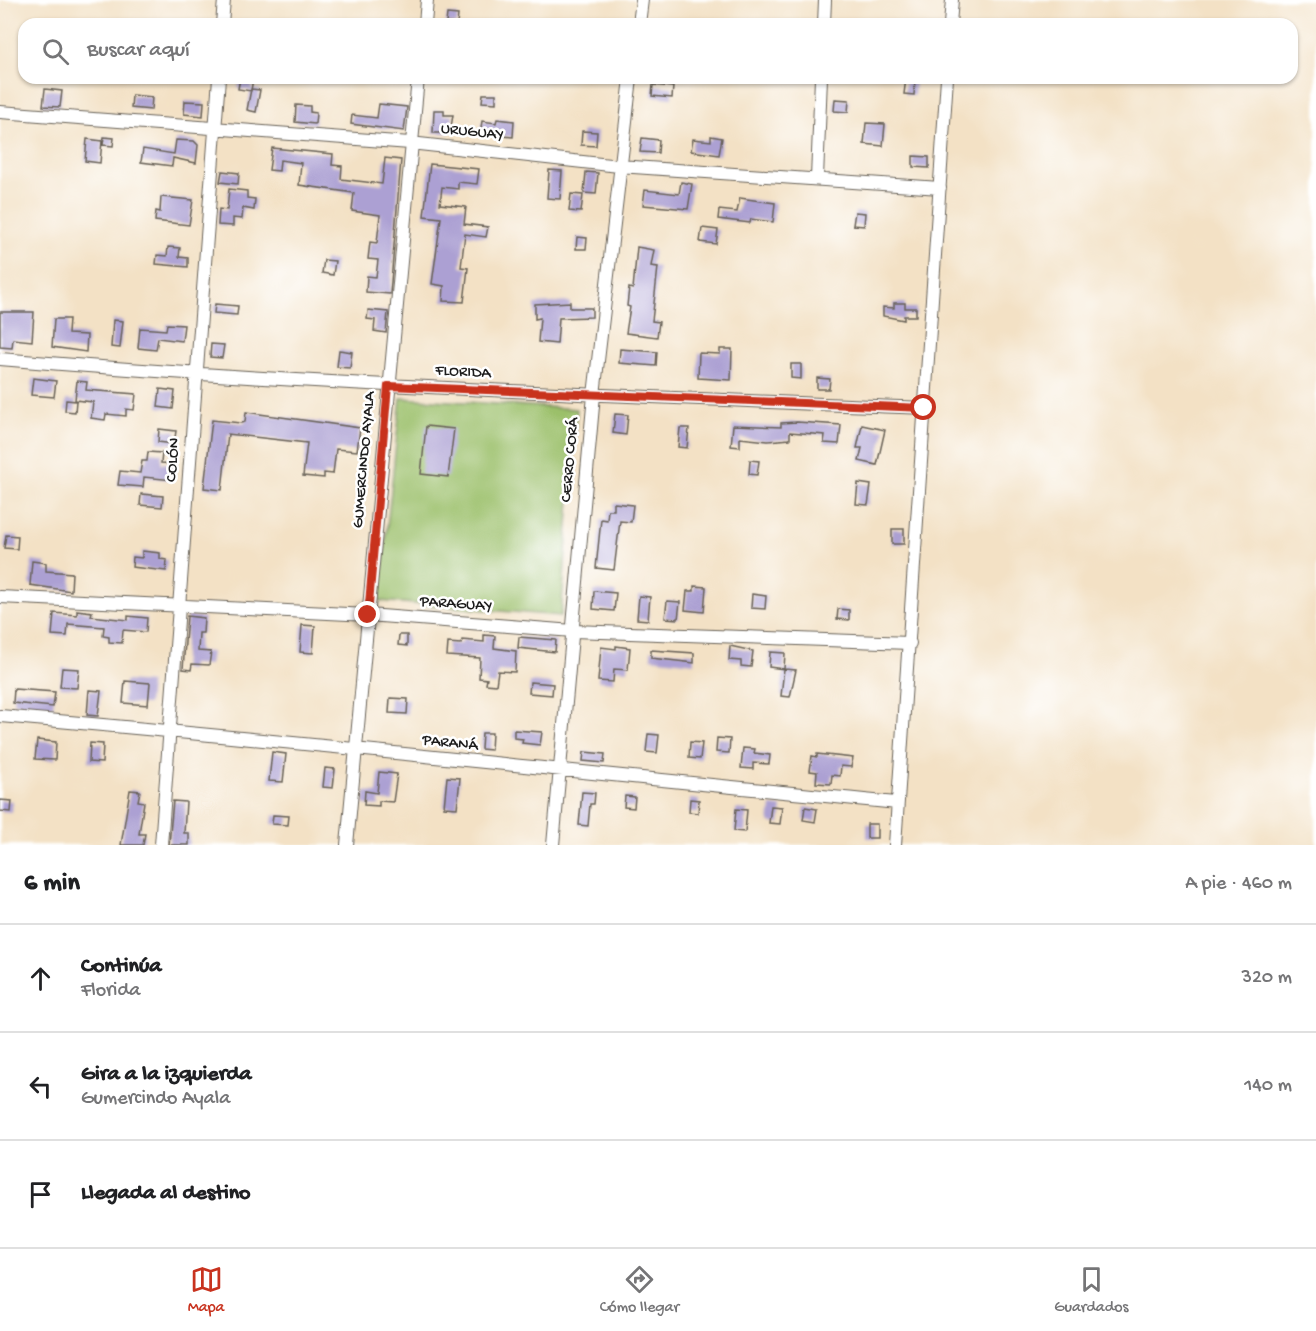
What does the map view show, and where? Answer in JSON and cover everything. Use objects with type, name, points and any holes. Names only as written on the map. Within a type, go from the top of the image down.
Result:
[{"type":"street","points":[[222,18],[224,0]]},
{"type":"street","points":[[426,18],[428,0]]},
{"type":"street","points":[[640,18],[642,0]]},
{"type":"street","points":[[824,18],[825,0]]},
{"type":"street","points":[[950,18],[952,0]]},
{"type":"street","name":"COLÓN","points":[[161,845],[181,605],[218,84]]},
{"type":"street","name":"GUMERCINDO AYALA","points":[[347,845],[410,143],[417,84]]},
{"type":"street","name":"CERRO CORÁ","points":[[553,845],[594,395],[630,84]]},
{"type":"street","points":[[817,178],[821,84]]},
{"type":"street","points":[[895,845],[947,84]]},
{"type":"street","name":"URUGUAY","points":[[0,112],[215,126],[410,143],[619,166],[940,188]]},
{"type":"street","name":"FLORIDA","points":[[0,359],[197,375],[388,386],[924,408]]},
{"type":"street","name":"PARAGUAY","points":[[0,597],[368,615],[573,631],[910,643]]},
{"type":"street","name":"PARANÁ","points":[[0,717],[169,730],[560,772],[897,803]]},
{"type":"green space","points":[[401,398],[577,409],[561,616],[379,601]]},
{"type":"building","points":[[447,14],[458,15],[458,18],[447,18]]},
{"type":"building","points":[[239,84],[252,84],[251,91],[238,89]]},
{"type":"building","points":[[905,84],[915,84],[914,95],[904,94]]},
{"type":"building","points":[[653,85],[673,87],[672,98],[652,96]]},
{"type":"building","points":[[45,89],[62,91],[60,107],[43,106]]},
{"type":"building","points":[[251,89],[260,90],[256,112],[247,110]]},
{"type":"building","points":[[483,94],[496,94],[496,103],[482,102]]},
{"type":"building","points":[[132,95],[152,97],[151,110],[131,108]]},
{"type":"building","points":[[835,99],[849,100],[848,112],[834,111]]},
{"type":"building","points":[[185,101],[204,102],[203,116],[184,114]]},
{"type":"building","points":[[379,104],[407,107],[404,131],[351,124],[352,115],[377,118]]},
{"type":"building","points":[[296,105],[310,106],[310,112],[316,113],[315,124],[295,122]]},
{"type":"building","points":[[434,110],[444,110],[444,115],[453,115],[450,133],[433,133]]},
{"type":"building","points":[[497,119],[514,121],[513,137],[480,134],[482,121],[496,123]]},
{"type":"building","points":[[866,123],[885,124],[883,146],[864,144]]},
{"type":"building","points":[[582,131],[597,132],[596,146],[581,145]]},
{"type":"building","points":[[711,136],[722,138],[719,155],[691,151],[693,139],[711,141]]},
{"type":"building","points":[[104,137],[114,138],[113,146],[103,145]]},
{"type":"building","points":[[642,138],[659,140],[658,153],[640,152]]},
{"type":"building","points":[[87,139],[102,141],[100,163],[85,161]]},
{"type":"building","points":[[176,140],[194,141],[198,145],[196,163],[173,158],[172,166],[141,162],[143,149],[174,154]]},
{"type":"building","points":[[272,148],[333,154],[332,165],[342,166],[341,179],[382,184],[385,158],[401,160],[390,294],[366,292],[367,276],[376,277],[378,260],[368,259],[370,242],[377,243],[380,215],[352,211],[354,193],[299,185],[301,163],[280,160],[279,171],[269,170]]},
{"type":"building","points":[[913,156],[929,157],[929,168],[913,167]]},
{"type":"building","points":[[430,164],[479,169],[477,184],[458,182],[458,189],[442,187],[440,204],[466,207],[464,224],[488,227],[486,237],[465,234],[461,267],[468,268],[464,302],[443,301],[444,286],[432,284],[441,218],[424,216]]},
{"type":"building","points":[[549,170],[562,171],[560,199],[547,198]]},
{"type":"building","points":[[222,171],[239,173],[238,184],[220,182]]},
{"type":"building","points":[[586,172],[598,173],[596,194],[584,193]]},
{"type":"building","points":[[681,182],[692,184],[688,209],[643,205],[645,190],[679,194]]},
{"type":"building","points":[[229,189],[247,191],[247,198],[255,199],[254,210],[243,208],[242,219],[233,218],[233,226],[218,225],[219,209],[227,210]]},
{"type":"building","points":[[571,194],[583,195],[581,212],[569,211]]},
{"type":"building","points":[[161,197],[193,200],[189,225],[155,221],[156,211],[160,212]]},
{"type":"building","points":[[740,198],[775,203],[773,222],[751,219],[750,223],[718,219],[719,210],[737,212]]},
{"type":"building","points":[[855,212],[865,213],[864,226],[853,225]]},
{"type":"building","points":[[702,228],[718,230],[716,244],[700,242]]},
{"type":"building","points":[[577,237],[587,238],[586,249],[576,249]]},
{"type":"building","points":[[168,247],[180,248],[179,257],[188,258],[188,267],[156,264],[157,255],[167,256]]},
{"type":"building","points":[[637,247],[654,250],[651,266],[658,267],[652,321],[659,322],[657,337],[626,333],[630,307],[627,306],[629,288],[633,289]]},
{"type":"building","points":[[324,260],[335,261],[333,275],[322,273]]},
{"type":"building","points":[[570,302],[570,308],[592,308],[592,317],[559,318],[557,344],[538,342],[540,318],[535,319],[535,304]]},
{"type":"building","points":[[894,303],[905,303],[905,308],[916,308],[916,316],[904,316],[904,320],[883,316],[883,307],[894,308]]},
{"type":"building","points":[[215,304],[238,306],[237,315],[214,313]]},
{"type":"building","points":[[368,310],[388,312],[386,333],[374,331],[375,320],[367,319]]},
{"type":"building","points":[[0,312],[34,312],[32,341],[13,339],[12,348],[0,347]]},
{"type":"building","points":[[54,319],[69,319],[68,334],[87,335],[86,352],[52,347]]},
{"type":"building","points":[[113,320],[123,321],[120,348],[111,347]]},
{"type":"building","points":[[167,324],[184,325],[182,341],[158,338],[156,350],[138,348],[140,328],[166,330]]},
{"type":"building","points":[[211,344],[224,345],[222,358],[210,357]]},
{"type":"building","points":[[620,349],[657,352],[656,366],[619,363]]},
{"type":"building","points":[[720,349],[732,349],[731,380],[698,378],[699,353],[720,354]]},
{"type":"building","points":[[339,350],[352,352],[350,368],[337,367]]},
{"type":"building","points":[[791,364],[801,364],[801,379],[791,378]]},
{"type":"building","points":[[33,378],[56,381],[54,397],[31,395]]},
{"type":"building","points":[[817,378],[830,379],[829,389],[817,389]]},
{"type":"building","points":[[77,381],[87,382],[86,390],[136,394],[134,410],[126,409],[126,416],[106,414],[105,420],[91,418],[93,402],[75,400]]},
{"type":"building","points":[[160,389],[175,391],[173,409],[158,407]]},
{"type":"building","points":[[66,400],[76,401],[75,412],[65,411]]},
{"type":"building","points":[[246,412],[360,428],[357,451],[336,449],[333,474],[324,473],[324,478],[303,476],[307,443],[228,434],[222,490],[204,488],[212,420],[241,423],[245,422]]},
{"type":"building","points":[[615,414],[628,415],[626,435],[613,433]]},
{"type":"building","points":[[781,423],[841,425],[839,444],[824,443],[825,435],[790,432],[790,439],[768,441],[740,438],[740,447],[731,446],[733,425],[781,427]]},
{"type":"building","points":[[862,425],[885,430],[877,465],[859,461],[862,448],[857,448]]},
{"type":"building","points":[[426,426],[454,429],[448,477],[421,474]]},
{"type":"building","points":[[680,428],[689,428],[687,448],[678,447]]},
{"type":"building","points":[[159,429],[176,431],[174,444],[158,442]]},
{"type":"building","points":[[148,452],[162,453],[161,463],[175,464],[173,480],[144,477],[143,487],[118,485],[120,471],[140,473],[142,461],[147,461]]},
{"type":"building","points":[[750,460],[759,461],[757,475],[749,474]]},
{"type":"building","points":[[858,483],[871,485],[868,505],[856,504]]},
{"type":"building","points":[[141,494],[163,496],[162,507],[140,505]]},
{"type":"building","points":[[614,503],[633,505],[631,522],[620,521],[614,570],[596,568],[601,519],[607,520],[608,510],[614,510]]},
{"type":"building","points":[[892,529],[904,529],[904,544],[892,544]]},
{"type":"building","points":[[6,535],[18,536],[17,549],[4,548]]},
{"type":"building","points":[[142,551],[160,553],[160,559],[167,560],[166,571],[132,567],[133,557],[142,558]]},
{"type":"building","points":[[32,561],[46,563],[46,571],[72,573],[71,591],[30,585]]},
{"type":"building","points":[[694,586],[706,587],[704,612],[685,610],[687,591],[694,591]]},
{"type":"building","points":[[594,591],[616,593],[614,611],[593,609]]},
{"type":"building","points":[[752,594],[766,596],[765,609],[751,608]]},
{"type":"building","points":[[639,596],[650,597],[648,620],[637,619]]},
{"type":"building","points":[[667,601],[680,602],[678,619],[665,618]]},
{"type":"building","points":[[838,609],[849,610],[849,620],[837,619]]},
{"type":"building","points":[[77,610],[92,612],[91,616],[128,620],[128,616],[147,618],[146,632],[123,630],[122,643],[109,642],[109,637],[103,636],[104,627],[68,624],[67,636],[52,635],[54,613],[77,615]]},
{"type":"building","points":[[187,616],[204,618],[203,633],[199,633],[198,651],[211,652],[209,665],[192,664],[191,670],[183,669]]},
{"type":"building","points":[[302,625],[315,626],[313,653],[300,652]]},
{"type":"building","points":[[399,635],[407,635],[407,646],[398,645]]},
{"type":"building","points":[[484,635],[495,636],[494,648],[516,651],[515,672],[498,671],[496,685],[486,684],[487,679],[479,678],[480,658],[447,656],[448,643],[461,644],[462,640],[484,642]]},
{"type":"building","points":[[519,637],[556,640],[555,652],[518,648]]},
{"type":"building","points":[[616,646],[630,648],[628,670],[614,669],[613,682],[598,681],[601,647],[616,649]]},
{"type":"building","points":[[730,646],[753,651],[751,667],[741,666],[741,661],[729,660]]},
{"type":"building","points":[[651,650],[694,653],[694,663],[651,658]]},
{"type":"building","points":[[770,652],[785,653],[784,669],[769,667]]},
{"type":"building","points":[[62,668],[79,669],[77,688],[60,687]]},
{"type":"building","points":[[784,669],[796,670],[790,697],[781,696]]},
{"type":"building","points":[[125,681],[150,683],[148,705],[123,703]]},
{"type":"building","points":[[530,682],[553,684],[552,695],[529,693]]},
{"type":"building","points":[[14,689],[55,692],[53,707],[13,703]]},
{"type":"building","points":[[89,690],[101,691],[98,716],[87,715]]},
{"type":"building","points":[[390,698],[408,699],[407,714],[389,713]]},
{"type":"building","points":[[514,730],[542,732],[540,745],[522,743],[523,739],[514,738]]},
{"type":"building","points":[[482,733],[492,733],[491,750],[481,749]]},
{"type":"building","points":[[648,734],[659,735],[657,753],[646,752]]},
{"type":"building","points":[[717,738],[730,739],[729,753],[716,752]]},
{"type":"building","points":[[37,740],[56,742],[55,760],[35,759]]},
{"type":"building","points":[[690,742],[702,743],[700,759],[689,758]]},
{"type":"building","points":[[90,743],[103,744],[102,763],[89,762]]},
{"type":"building","points":[[743,748],[755,749],[754,753],[770,755],[769,764],[753,763],[753,769],[741,768]]},
{"type":"building","points":[[272,752],[286,754],[283,782],[269,781]]},
{"type":"building","points":[[584,752],[605,754],[604,763],[583,761]]},
{"type":"building","points":[[817,754],[853,758],[851,767],[841,766],[840,776],[832,775],[831,784],[816,783],[817,772],[810,771],[812,756],[817,757]]},
{"type":"building","points":[[325,768],[335,769],[333,788],[323,787]]},
{"type":"building","points":[[379,772],[397,774],[393,802],[379,801],[379,806],[364,805],[365,791],[377,793]]},
{"type":"building","points":[[447,777],[460,778],[457,808],[444,807]]},
{"type":"building","points":[[130,790],[140,791],[138,801],[144,802],[139,834],[145,834],[143,845],[121,845]]},
{"type":"building","points":[[582,792],[595,793],[594,804],[590,804],[588,826],[579,825]]},
{"type":"building","points":[[625,796],[635,797],[634,808],[624,807]]},
{"type":"building","points":[[690,799],[699,800],[698,813],[689,812]]},
{"type":"building","points":[[0,800],[12,801],[11,812],[0,811]]},
{"type":"building","points":[[173,801],[186,802],[184,833],[189,833],[189,845],[169,845]]},
{"type":"building","points":[[771,806],[782,807],[780,824],[769,823]]},
{"type":"building","points":[[805,807],[817,809],[815,822],[803,820]]},
{"type":"building","points":[[736,809],[747,810],[745,832],[734,831]]},
{"type":"building","points":[[273,815],[289,816],[288,825],[272,824]]},
{"type":"building","points":[[867,824],[877,824],[877,838],[867,838]]},
{"type":"route","points":[[368,615],[388,386],[924,408]]}]
